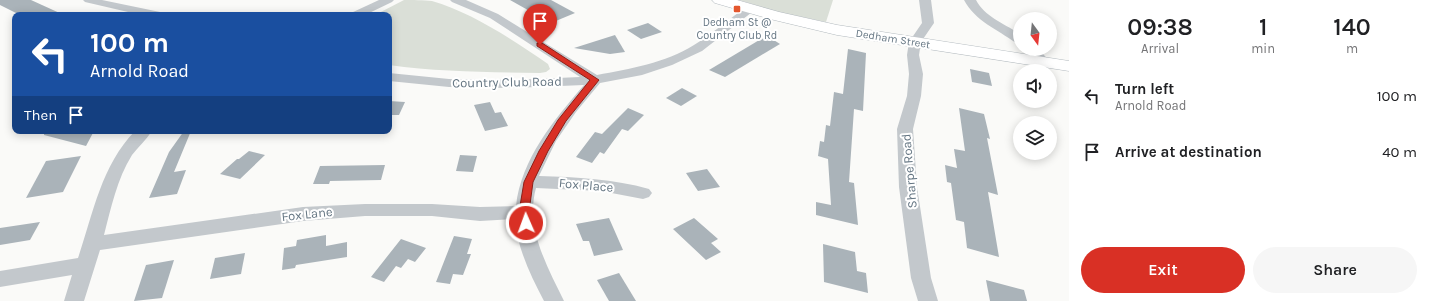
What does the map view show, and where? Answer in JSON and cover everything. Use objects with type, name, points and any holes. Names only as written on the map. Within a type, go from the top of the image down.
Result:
[{"type":"main road","name":"Dedham Street","points":[[720,0],[750,9],[838,30],[915,42],[1013,52]]},
{"type":"main road","name":"Dedham Street","points":[[1040,56],[1069,66]]},
{"type":"street","points":[[89,0],[144,12]]},
{"type":"street","points":[[362,12],[388,0]]},
{"type":"street","points":[[456,0],[494,16],[595,80],[562,120],[543,151],[529,182],[524,212],[530,245],[543,280],[554,301]]},
{"type":"street","points":[[915,42],[928,23],[925,0]]},
{"type":"street","points":[[970,0],[971,4],[979,13],[1013,35]]},
{"type":"street","name":"Country Club Road","points":[[392,76],[449,83],[512,84],[595,80],[637,72],[673,60],[698,48],[750,9]]},
{"type":"street","name":"Sharpe Road","points":[[915,42],[913,55],[916,74],[914,96],[905,129],[908,187],[921,278],[928,301]]},
{"type":"street","points":[[74,301],[92,244],[100,212],[122,158],[142,134]]},
{"type":"street","name":"Fox Place","points":[[529,182],[566,182],[616,187],[643,193]]},
{"type":"street","name":"Fox Lane","points":[[92,244],[303,214],[380,210],[432,210],[480,214],[524,212]]},
{"type":"street","points":[[0,279],[85,265]]},
{"type":"shaded area","points":[[404,0],[432,1],[447,6],[492,28],[548,64],[550,69],[546,72],[540,73],[483,72],[392,65],[392,12],[381,12]]},
{"type":"shaded area","points":[[739,0],[833,0],[826,22],[778,12]]},
{"type":"building","points":[[0,0],[31,0],[57,12],[14,12],[0,5]]},
{"type":"building","points":[[510,0],[551,0],[575,13],[551,23]]},
{"type":"building","points":[[648,23],[662,32],[641,39],[627,30]]},
{"type":"building","points":[[615,35],[625,52],[610,54],[574,48]]},
{"type":"building","points":[[769,37],[780,44],[725,77],[709,70],[761,39]]},
{"type":"building","points":[[848,49],[866,53],[863,111],[854,109],[849,182],[854,183],[858,225],[816,215],[816,202],[831,205],[828,159],[818,156],[820,141],[824,142],[826,125],[830,126],[834,92],[843,94]]},
{"type":"building","points":[[970,69],[989,73],[992,86],[972,82]]},
{"type":"building","points":[[682,88],[697,96],[681,106],[666,98]]},
{"type":"building","points":[[392,101],[405,102],[399,115],[392,115]]},
{"type":"building","points":[[490,102],[495,113],[501,112],[508,126],[485,131],[474,105]]},
{"type":"building","points":[[628,108],[644,115],[628,131],[622,129],[604,154],[600,152],[592,163],[576,157],[595,132],[602,134]]},
{"type":"building","points":[[959,108],[984,114],[990,139],[987,138],[998,195],[988,192],[999,257],[967,248],[964,222],[956,220],[951,183],[947,182],[945,165],[957,168],[954,149],[965,151]]},
{"type":"building","points":[[44,134],[92,134],[86,146]]},
{"type":"building","points":[[182,134],[190,134],[174,172],[186,170],[177,194],[149,198],[169,152]]},
{"type":"building","points":[[249,151],[265,155],[240,179],[220,174],[237,159]]},
{"type":"building","points":[[460,155],[477,156],[473,172],[456,171]]},
{"type":"building","points":[[81,156],[63,192],[26,198],[46,161]]},
{"type":"building","points":[[385,165],[381,180],[330,181],[329,184],[313,184],[320,166]]},
{"type":"building","points":[[707,169],[720,187],[698,191],[686,173]]},
{"type":"building","points":[[609,218],[623,250],[594,256],[589,241],[583,241],[576,224]]},
{"type":"building","points":[[694,218],[718,239],[711,243],[721,252],[706,260],[673,229]]},
{"type":"building","points":[[40,222],[30,240],[0,245],[0,228]]},
{"type":"building","points":[[326,235],[326,246],[347,242],[347,257],[296,265],[295,268],[282,270],[284,248],[296,246],[297,240]]},
{"type":"building","points":[[454,236],[472,239],[467,254],[471,254],[463,275],[453,274],[450,284],[436,282]]},
{"type":"building","points":[[401,239],[426,248],[415,262],[408,259],[401,268],[396,266],[384,282],[371,277]]},
{"type":"building","points":[[823,244],[855,252],[857,271],[866,273],[868,293],[824,282]]},
{"type":"building","points":[[245,253],[241,274],[210,279],[215,258]]},
{"type":"building","points":[[174,260],[162,298],[134,301],[146,265]]},
{"type":"building","points":[[619,273],[636,301],[609,301],[597,280]]},
{"type":"building","points":[[986,280],[1024,290],[1027,301],[990,301]]},
{"type":"place","name":"Dedham St @ Country Club Rd","points":[[737,9]]},
{"type":"route","points":[[526,223],[524,212],[529,182],[543,151],[562,120],[595,80],[540,45]]}]
